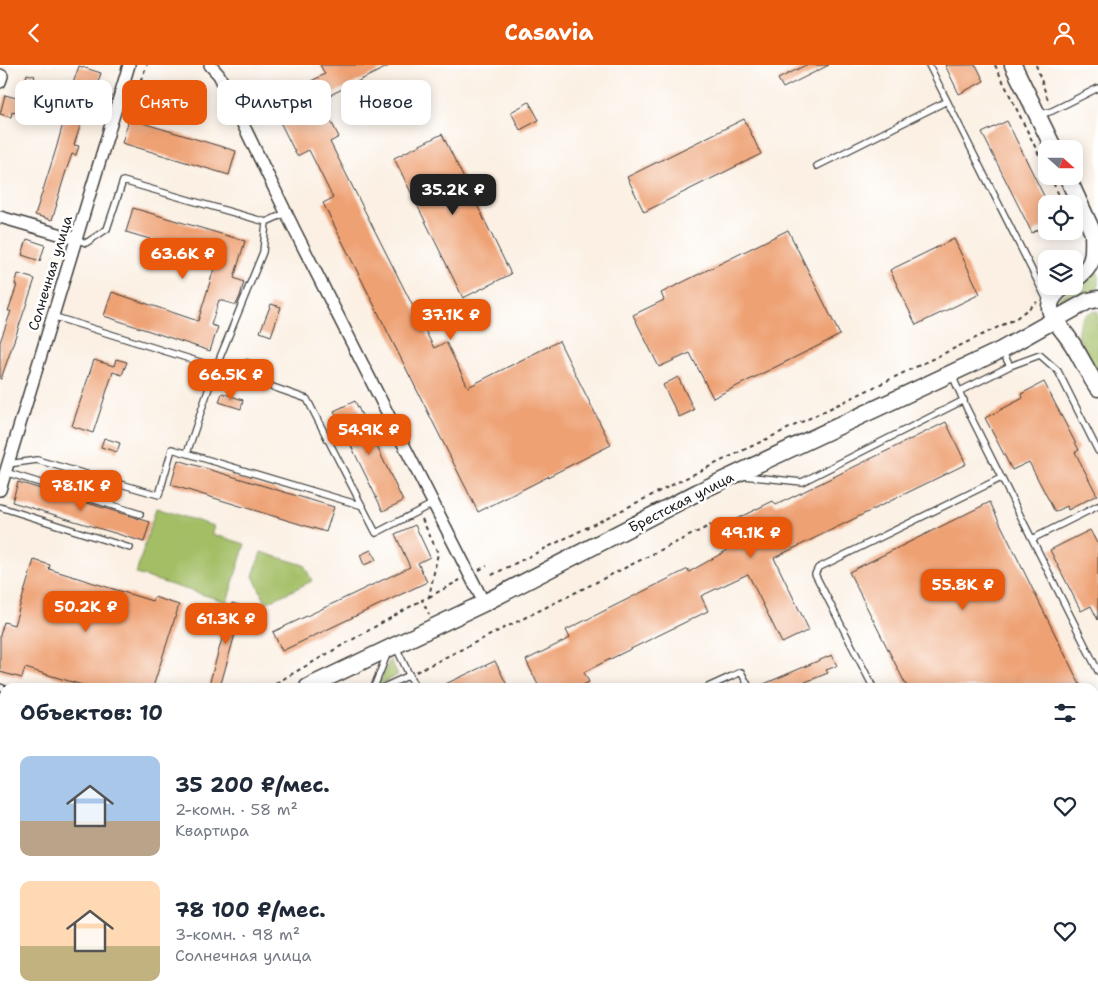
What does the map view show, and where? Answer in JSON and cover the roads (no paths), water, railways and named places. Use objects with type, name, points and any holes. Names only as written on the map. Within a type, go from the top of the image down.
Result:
[{"type":"street","name":"Солнечная улица","points":[[0,490],[4,466],[129,65]]},
{"type":"street","points":[[210,65],[219,75],[432,504],[484,603]]},
{"type":"street","points":[[1013,65],[1050,140]]},
{"type":"street","points":[[1071,185],[1096,239],[1094,256],[1091,264],[1083,274]]},
{"type":"street","points":[[0,217],[76,239]]},
{"type":"street","points":[[1056,295],[1052,299],[1050,307],[1077,349],[1098,388]]},
{"type":"street","name":"Брестская улица","points":[[320,683],[484,603],[698,492],[1002,349],[1050,307],[1098,299]]},
{"type":"lane","points":[[929,65],[1050,307]]},
{"type":"lane","points":[[1039,115],[1052,111],[1098,88]]},
{"type":"lane","points":[[817,166],[947,101]]},
{"type":"lane","points":[[76,239],[86,243],[107,229],[123,181],[266,222],[286,213]]},
{"type":"lane","points":[[187,453],[216,367],[263,252],[266,222]]},
{"type":"lane","points":[[52,315],[216,367],[308,399],[376,533],[432,504]]},
{"type":"lane","points":[[1002,349],[1010,366]]},
{"type":"lane","points":[[960,391],[1010,366],[1040,355],[1058,371],[1098,451]]},
{"type":"lane","points":[[951,373],[967,409],[1098,671]]},
{"type":"lane","points":[[734,475],[802,482],[964,400]]},
{"type":"lane","points":[[4,466],[37,460],[159,495],[172,449],[363,506]]},
{"type":"lane","points":[[4,466],[140,514]]},
{"type":"lane","points":[[870,683],[815,574],[818,568],[1002,478]]},
{"type":"lane","points":[[1032,539],[1098,506]]},
{"type":"lane","points":[[0,507],[130,548]]},
{"type":"lane","points":[[392,647],[413,683]]},
{"type":"lane","points":[[376,683],[392,647]]},
{"type":"lane","points":[[717,683],[741,672],[747,683]]},
{"type":"lane","points":[[393,683],[410,675]]}]
